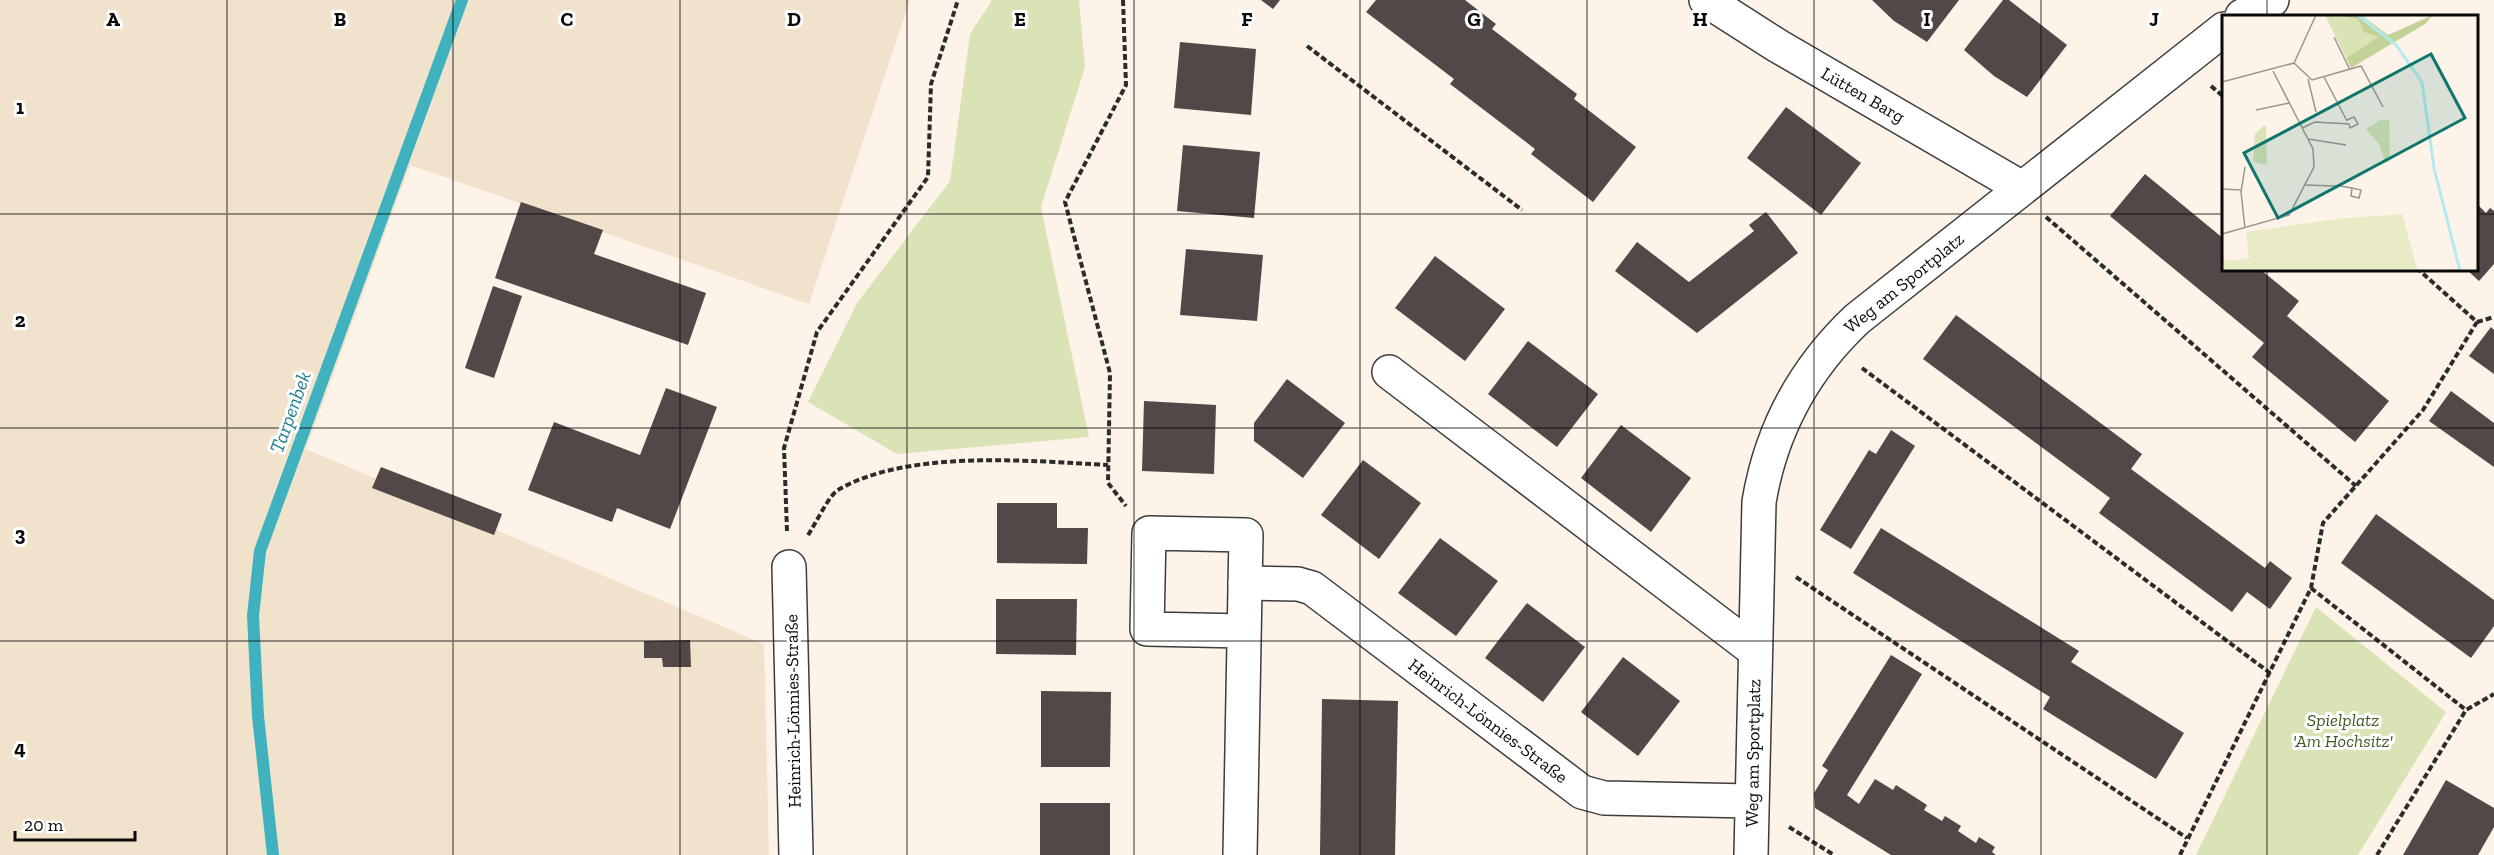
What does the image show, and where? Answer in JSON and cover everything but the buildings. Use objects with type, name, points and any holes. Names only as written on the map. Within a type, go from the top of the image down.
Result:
[{"type":"street","name":"Lütten Barg","points":[[1706,0],[1786,51],[2019,190]]},
{"type":"street","points":[[2244,15],[2272,0]]},
{"type":"street","name":"Weg am Sportplatz","points":[[1751,855],[1756,550],[1762,485],[1777,434],[1800,387],[1831,345],[1864,313],[2222,31]]},
{"type":"street","points":[[1389,372],[1754,651]]},
{"type":"street","points":[[1240,855],[1245,583],[1245,535],[1149,532],[1147,629],[1244,631]]},
{"type":"street","name":"Heinrich-Lönnies-Straße","points":[[789,567],[796,855]]},
{"type":"street","name":"Heinrich-Lönnies-Straße","points":[[1245,583],[1298,584],[1312,588],[1576,788],[1589,795],[1604,798],[1752,802]]},
{"type":"path","points":[[789,567],[784,448],[817,332],[928,177],[932,84],[958,0]]},
{"type":"path","points":[[1123,0],[1126,85],[1065,202],[1110,373],[1108,483],[1112,492],[1149,532]]},
{"type":"path","points":[[1307,46],[1522,210]]},
{"type":"path","points":[[2019,190],[2356,486]]},
{"type":"path","points":[[2421,272],[2477,322]]},
{"type":"path","points":[[2180,855],[2311,588],[2323,523],[2423,410],[2477,322],[2494,317]]},
{"type":"path","points":[[1831,345],[2270,673]]},
{"type":"path","points":[[789,567],[836,490],[883,472],[936,463],[998,459],[1108,465]]},
{"type":"path","points":[[1756,550],[2187,838]]},
{"type":"path","points":[[2311,588],[2466,710]]},
{"type":"path","points":[[2377,855],[2466,710],[2494,694]]},
{"type":"path","points":[[1752,802],[1834,855]]},
{"type":"shaded area","points":[[0,0],[910,0],[809,304],[410,165],[306,449],[764,644],[769,855],[0,855]]},
{"type":"green space","points":[[992,0],[1079,0],[1085,67],[1041,207],[1089,437],[897,454],[808,402],[857,303],[950,181],[970,34]]},
{"type":"green space","name":"Spielplatz 'Am Hochsitz'","points":[[2316,607],[2446,712],[2358,855],[2196,855]]},
{"type":"waterway","name":"Tarpenbek","points":[[273,855],[258,716],[253,616],[260,551],[462,0]]}]
